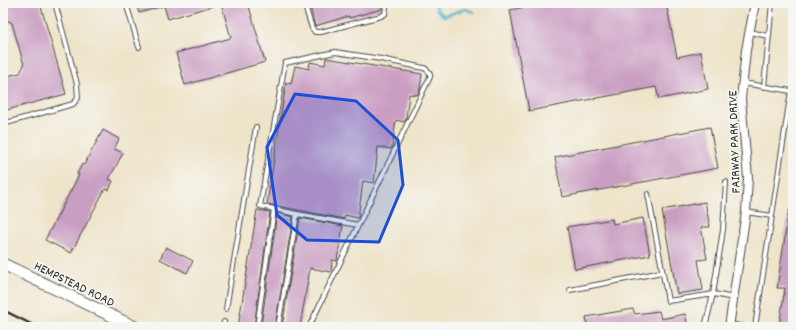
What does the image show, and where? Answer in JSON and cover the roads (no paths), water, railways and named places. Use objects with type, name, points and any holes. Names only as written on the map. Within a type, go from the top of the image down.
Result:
[{"type":"main road","name":"HEMPSTEAD ROAD","points":[[3,264],[135,327]]},
{"type":"street","name":"FAIRWAY PARK DRIVE","points":[[729,326],[746,212],[748,178],[742,99],[746,50],[755,3]]},
{"type":"lane","points":[[3,124],[73,104],[78,98],[77,84],[54,3]]},
{"type":"lane","points":[[126,3],[139,46]]},
{"type":"lane","points":[[304,3],[312,28],[315,32],[321,32],[382,16],[385,14],[386,8],[384,3]]},
{"type":"lane","points":[[764,87],[772,3]]},
{"type":"lane","points":[[750,32],[768,36]]},
{"type":"lane","points":[[309,327],[430,77],[430,72],[424,68],[335,52],[285,63],[260,206],[358,225]]},
{"type":"lane","points":[[743,83],[791,91],[755,327]]},
{"type":"lane","points":[[226,310],[256,127]]},
{"type":"lane","points":[[705,327],[713,294],[723,230],[726,182]]},
{"type":"lane","points":[[648,194],[668,302],[713,294],[733,298]]},
{"type":"lane","points":[[257,327],[274,209]]},
{"type":"lane","points":[[746,212],[772,216]]},
{"type":"lane","points":[[278,327],[297,214]]},
{"type":"lane","points":[[570,290],[662,272]]},
{"type":"lane","points":[[222,327],[224,322]]},
{"type":"lane","points":[[729,326],[745,327]]},
{"type":"waterway","points":[[435,3],[437,10],[444,16],[465,9],[474,12]]},
{"type":"railway","points":[[3,310],[37,327]]}]
